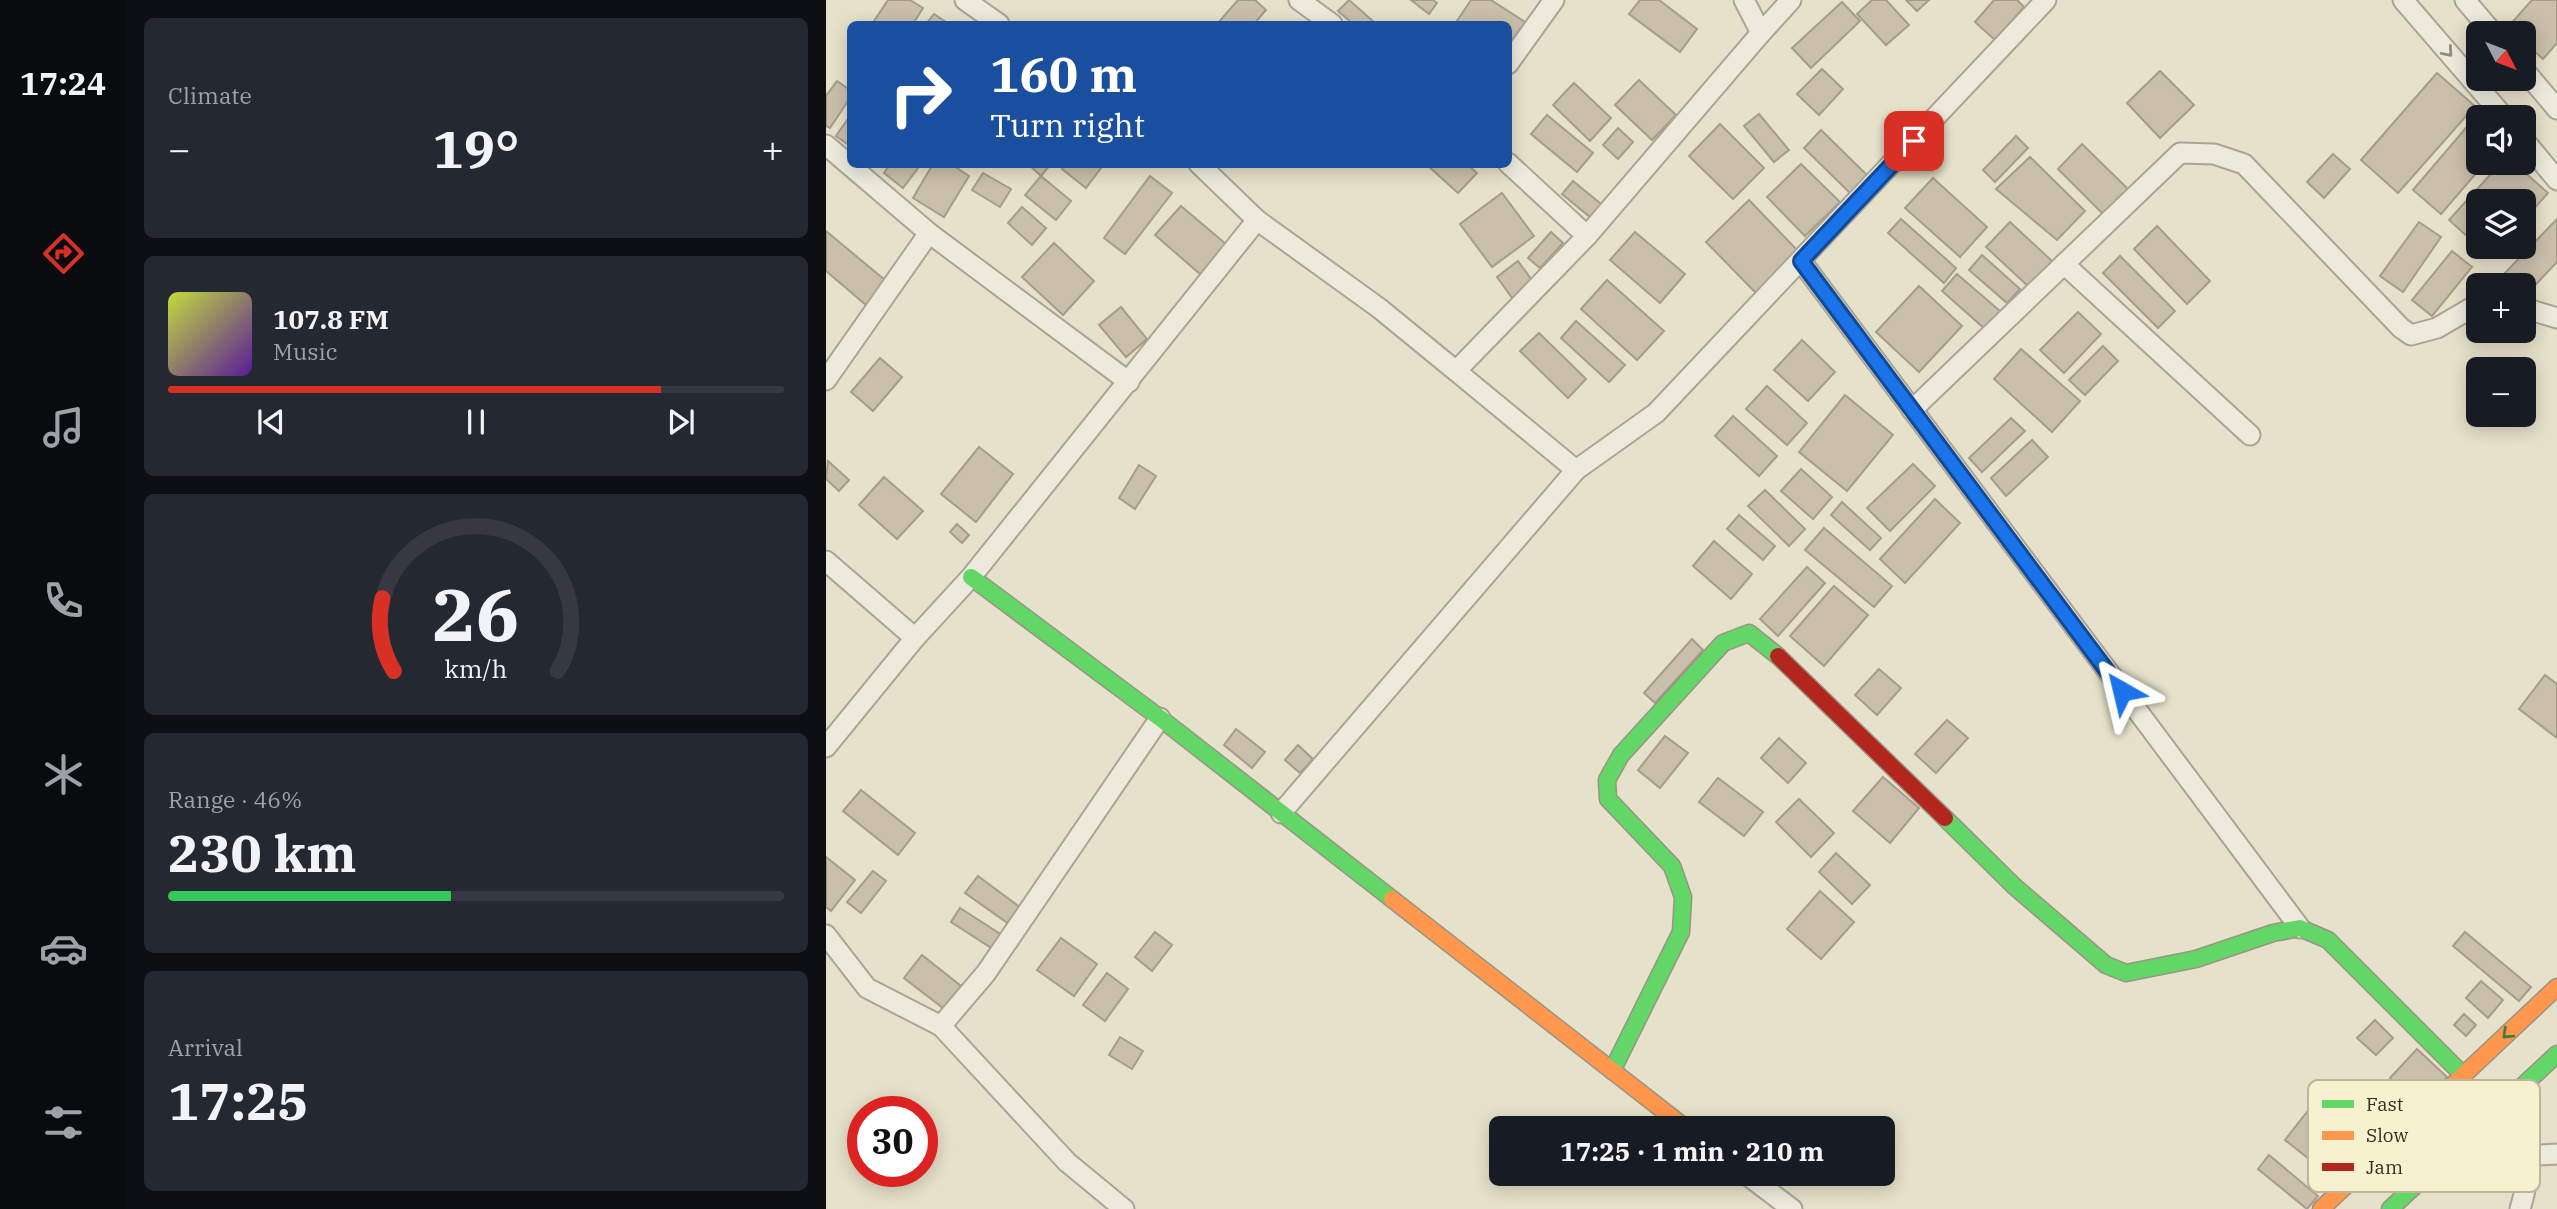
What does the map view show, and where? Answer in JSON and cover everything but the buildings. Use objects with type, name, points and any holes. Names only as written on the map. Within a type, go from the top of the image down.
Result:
[{"type":"street","points":[[965,0],[995,21]]},
{"type":"street","points":[[1299,0],[1328,21]]},
{"type":"street","points":[[1512,58],[1554,0]]},
{"type":"street","points":[[1744,0],[1761,33]]},
{"type":"street","points":[[1456,371],[1587,236],[1791,0]]},
{"type":"street","points":[[1281,813],[1576,470],[1656,413],[2046,0]]},
{"type":"street","points":[[2403,0],[2494,105]]},
{"type":"street","points":[[2465,0],[2483,21]]},
{"type":"street","points":[[2536,84],[2557,109]]},
{"type":"street","points":[[826,145],[847,163]]},
{"type":"street","points":[[1912,410],[2180,153],[2197,152],[2244,164],[2401,328],[2411,335],[2437,328],[2466,311]]},
{"type":"street","points":[[2536,155],[2557,180]]},
{"type":"street","points":[[1512,167],[1587,236]]},
{"type":"street","points":[[853,168],[929,233],[1129,382]]},
{"type":"street","points":[[1203,168],[1257,220],[1379,308],[1576,470]]},
{"type":"street","points":[[826,747],[915,638],[971,577],[1257,220]]},
{"type":"street","points":[[826,380],[929,233]]},
{"type":"street","points":[[1801,261],[2300,929]]},
{"type":"street","points":[[2064,264],[2250,435]]},
{"type":"street","points":[[2536,312],[2557,318]]},
{"type":"street","points":[[826,561],[915,638]]},
{"type":"street","points":[[971,577],[1160,718],[1670,1116]]},
{"type":"street","points":[[1612,1072],[1681,932],[1682,897],[1672,866],[1608,799],[1607,780],[1621,755],[1723,643],[1749,633],[1796,671],[2014,886],[2106,965],[2126,973],[2138,971],[2196,959],[2273,933],[2300,929],[2328,940],[2463,1075]]},
{"type":"street","points":[[942,1026],[986,973],[1160,718]]},
{"type":"street","points":[[826,935],[867,988],[942,1026],[1068,1162],[1124,1209]]},
{"type":"street","points":[[2459,1080],[2557,987]]},
{"type":"street","points":[[2529,1080],[2557,1054]]},
{"type":"street","points":[[1762,1186],[1792,1209]]},
{"type":"street","points":[[2321,1209],[2341,1192]]},
{"type":"street","points":[[2390,1209],[2406,1192]]},
{"type":"street","points":[[2520,1209],[2525,1192]]},
{"type":"traffic: fast","points":[[971,577],[1160,718],[1392,899]]},
{"type":"traffic: fast","points":[[1612,1071],[1681,932],[1683,897],[1672,866],[1608,799],[1607,780],[1621,755],[1723,643],[1749,633],[1778,656]]},
{"type":"traffic: fast","points":[[1945,818],[2014,886],[2106,965],[2126,973],[2196,959],[2273,933],[2300,928],[2328,940],[2463,1075]]},
{"type":"traffic: fast","points":[[2529,1080],[2557,1054]]},
{"type":"traffic: fast","points":[[2390,1209],[2408,1192]]},
{"type":"traffic: slow","points":[[1392,899],[1670,1116]]},
{"type":"traffic: slow","points":[[2458,1080],[2557,987]]},
{"type":"traffic: slow","points":[[2321,1209],[2339,1192]]},
{"type":"traffic: jam","points":[[1778,656],[1945,818]]},
{"type":"route","points":[[1914,141],[1801,261],[2122,691]]}]
